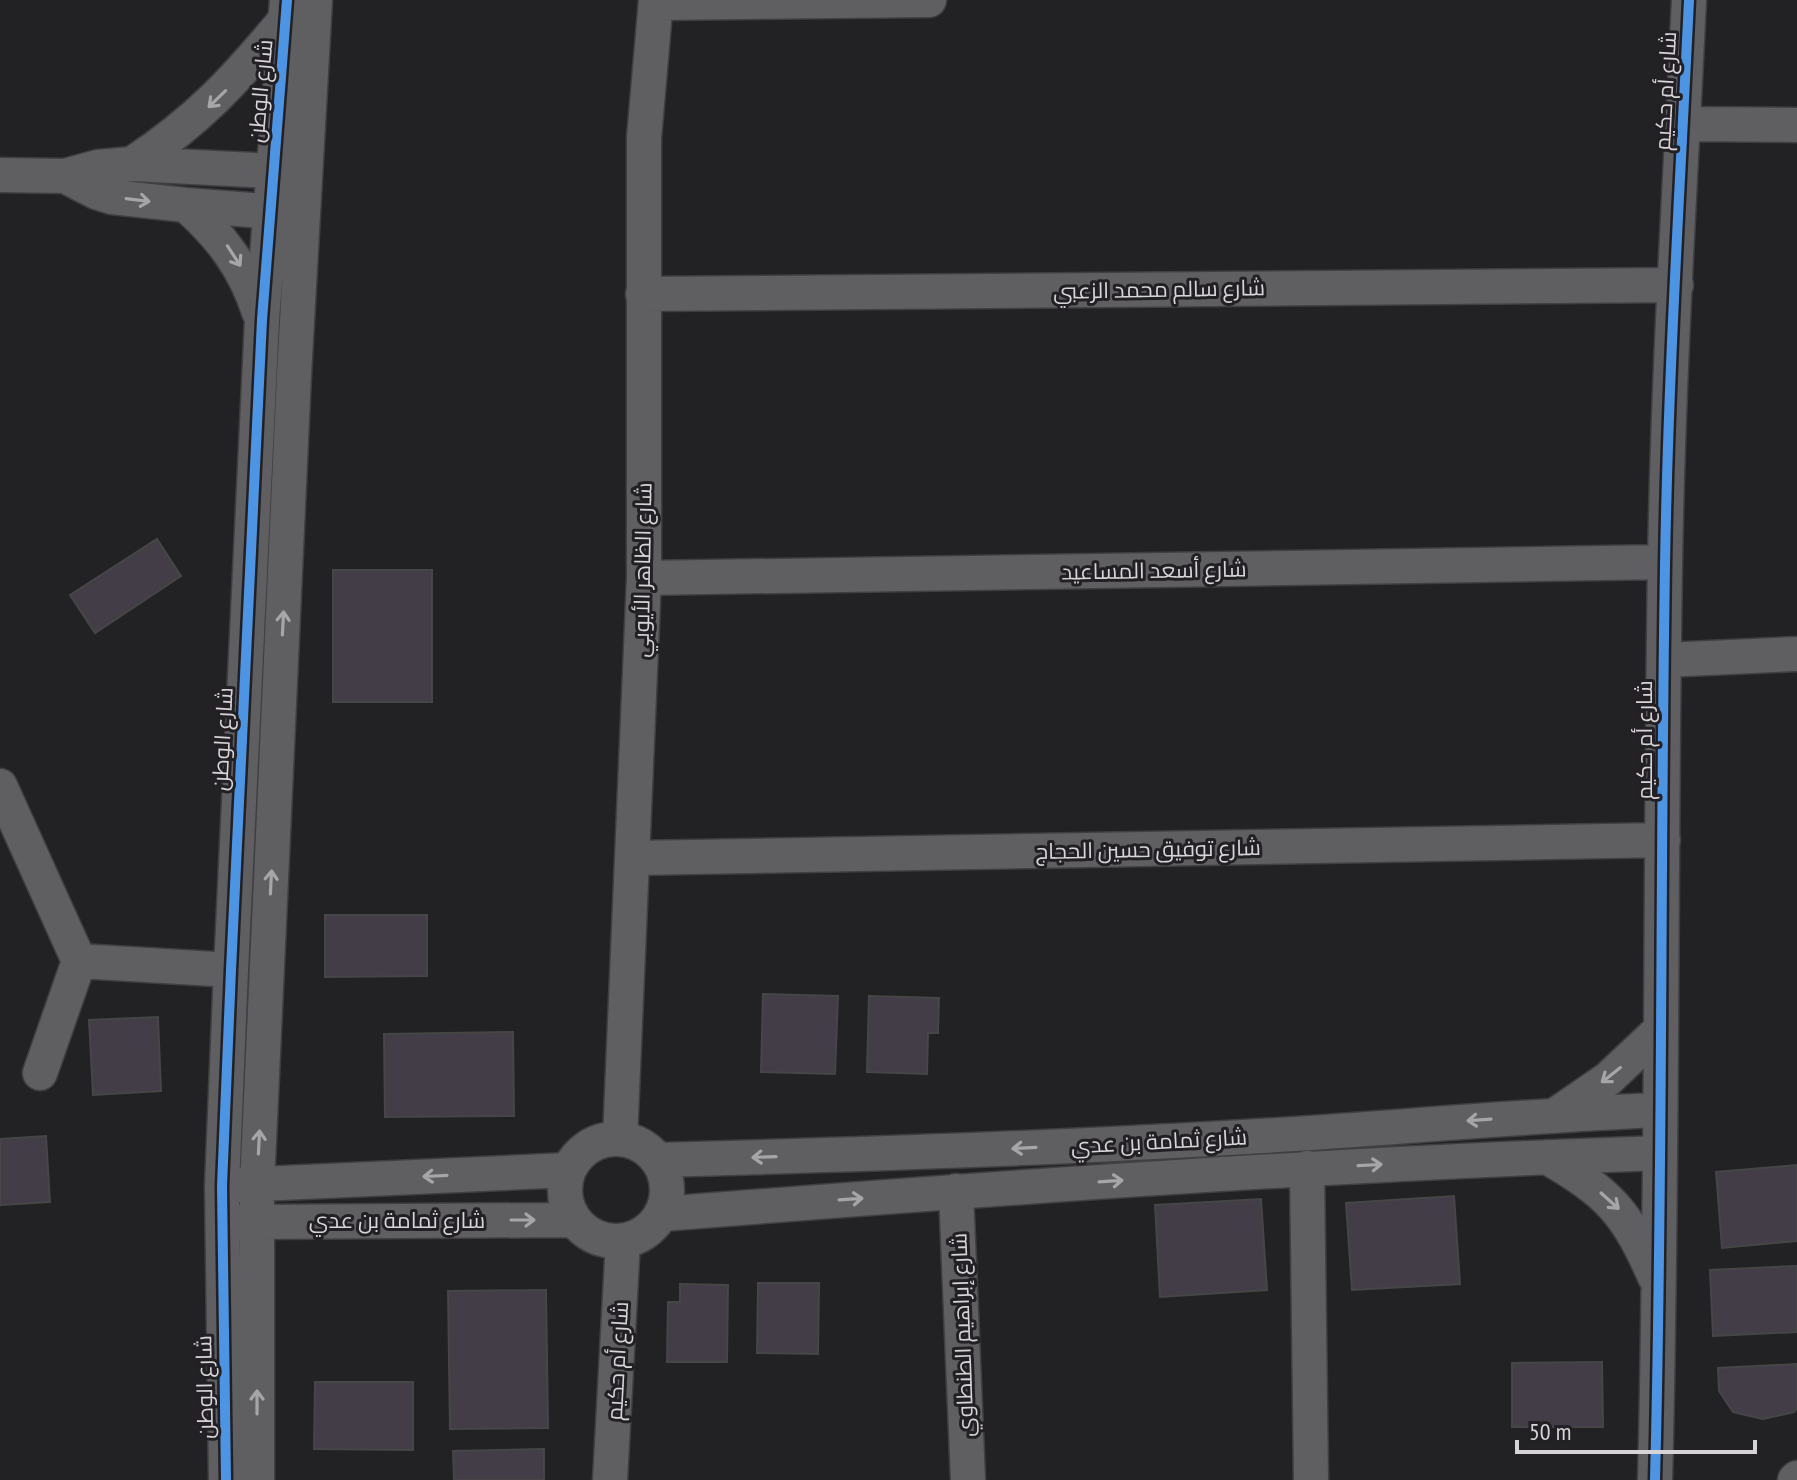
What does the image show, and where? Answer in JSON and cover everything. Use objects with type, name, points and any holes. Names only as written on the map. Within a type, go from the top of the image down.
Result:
[{"type":"street","points":[[257,1480],[257,1185],[294,375],[315,0]]},
{"type":"street","points":[[656,1],[929,0]]},
{"type":"street","name":"شارع أم حكيم","points":[[1655,1480],[1660,1288],[1665,562],[1689,0]]},
{"type":"street","name":"شارع الظاهر الأيوبي","points":[[620,1139],[644,578],[644,138],[656,1]]},
{"type":"street","points":[[132,164],[200,115],[230,86],[287,10]]},
{"type":"street","name":"شارع الوطن","points":[[226,1480],[222,1186],[262,320],[287,10]]},
{"type":"street","points":[[1683,124],[1797,125]]},
{"type":"street","points":[[9,181],[65,176],[98,167],[132,164],[306,173]]},
{"type":"street","points":[[65,176],[112,197],[304,213]]},
{"type":"street","points":[[186,205],[226,245],[253,294],[262,320]]},
{"type":"street","name":"شارع سالم محمد الزعبي","points":[[643,294],[1676,285]]},
{"type":"street","name":"شارع أسعد المساعيد","points":[[644,578],[1665,562]]},
{"type":"street","points":[[1664,660],[1797,654]]},
{"type":"street","points":[[0,786],[79,961],[40,1073]]},
{"type":"street","name":"شارع توفيق حسين الحجاج","points":[[633,858],[1663,840]]},
{"type":"street","points":[[79,961],[231,970]]},
{"type":"street","points":[[1557,1114],[1618,1070],[1660,1030]]},
{"type":"street","name":"شارع ثمامة بن عدي","points":[[658,1160],[948,1152],[1659,1110]]},
{"type":"street","points":[[620,1139],[641,1145],[658,1160],[666,1177],[668,1196],[662,1214],[652,1227],[639,1236],[623,1241],[604,1241],[587,1233],[573,1220],[565,1195],[569,1170],[581,1152],[599,1142],[620,1139]]},
{"type":"street","name":"شارع ثمامة بن عدي","points":[[662,1214],[1307,1168],[1660,1153]]},
{"type":"street","points":[[1546,1157],[1585,1179],[1619,1210],[1638,1237],[1660,1288]]},
{"type":"street","points":[[1307,1168],[1311,1480]]},
{"type":"street","name":"شارع ثمامة بن عدي","points":[[222,1186],[569,1170]]},
{"type":"street","name":"شارع إبراهيم الطنطاوي","points":[[956,1191],[968,1480]]},
{"type":"street","name":"شارع ثمامة بن عدي","points":[[221,1223],[257,1220],[573,1220]]},
{"type":"street","name":"شارع أم حكيم","points":[[610,1480],[623,1241]]},
{"type":"building","points":[[157,539],[181,576],[95,633],[70,595]]},
{"type":"building","points":[[333,570],[432,570],[432,702],[333,702]]},
{"type":"building","points":[[325,915],[427,915],[427,976],[325,977]]},
{"type":"building","points":[[763,994],[838,996],[835,1074],[761,1072]]},
{"type":"building","points":[[869,996],[939,998],[938,1033],[928,1033],[927,1074],[867,1072]]},
{"type":"building","points":[[158,1017],[161,1091],[93,1095],[89,1020]]},
{"type":"building","points":[[513,1032],[514,1116],[385,1117],[384,1034]]},
{"type":"building","points":[[46,1136],[50,1202],[0,1205],[0,1139]]},
{"type":"building","points":[[1797,1165],[1797,1241],[1722,1248],[1716,1172]]},
{"type":"building","points":[[1454,1196],[1460,1284],[1352,1290],[1346,1203]]},
{"type":"building","points":[[1261,1199],[1267,1290],[1160,1297],[1155,1205]]},
{"type":"building","points":[[1797,1266],[1797,1332],[1713,1336],[1710,1270]]},
{"type":"building","points":[[758,1283],[819,1283],[818,1354],[757,1353]]},
{"type":"building","points":[[680,1284],[728,1285],[727,1362],[667,1362],[668,1302],[680,1302]]},
{"type":"building","points":[[546,1290],[548,1428],[450,1429],[448,1291]]},
{"type":"building","points":[[1602,1362],[1603,1427],[1512,1427],[1512,1363]]},
{"type":"building","points":[[1797,1364],[1797,1408],[1794,1412],[1763,1419],[1733,1412],[1719,1391],[1718,1368]]},
{"type":"building","points":[[315,1382],[413,1382],[413,1450],[314,1449]]},
{"type":"building","points":[[544,1449],[544,1480],[454,1480],[453,1451]]},
{"type":"cycle path","points":[[226,1480],[222,1186],[262,320],[287,0]]},
{"type":"cycle path","points":[[1655,1480],[1667,494],[1689,0]]}]
